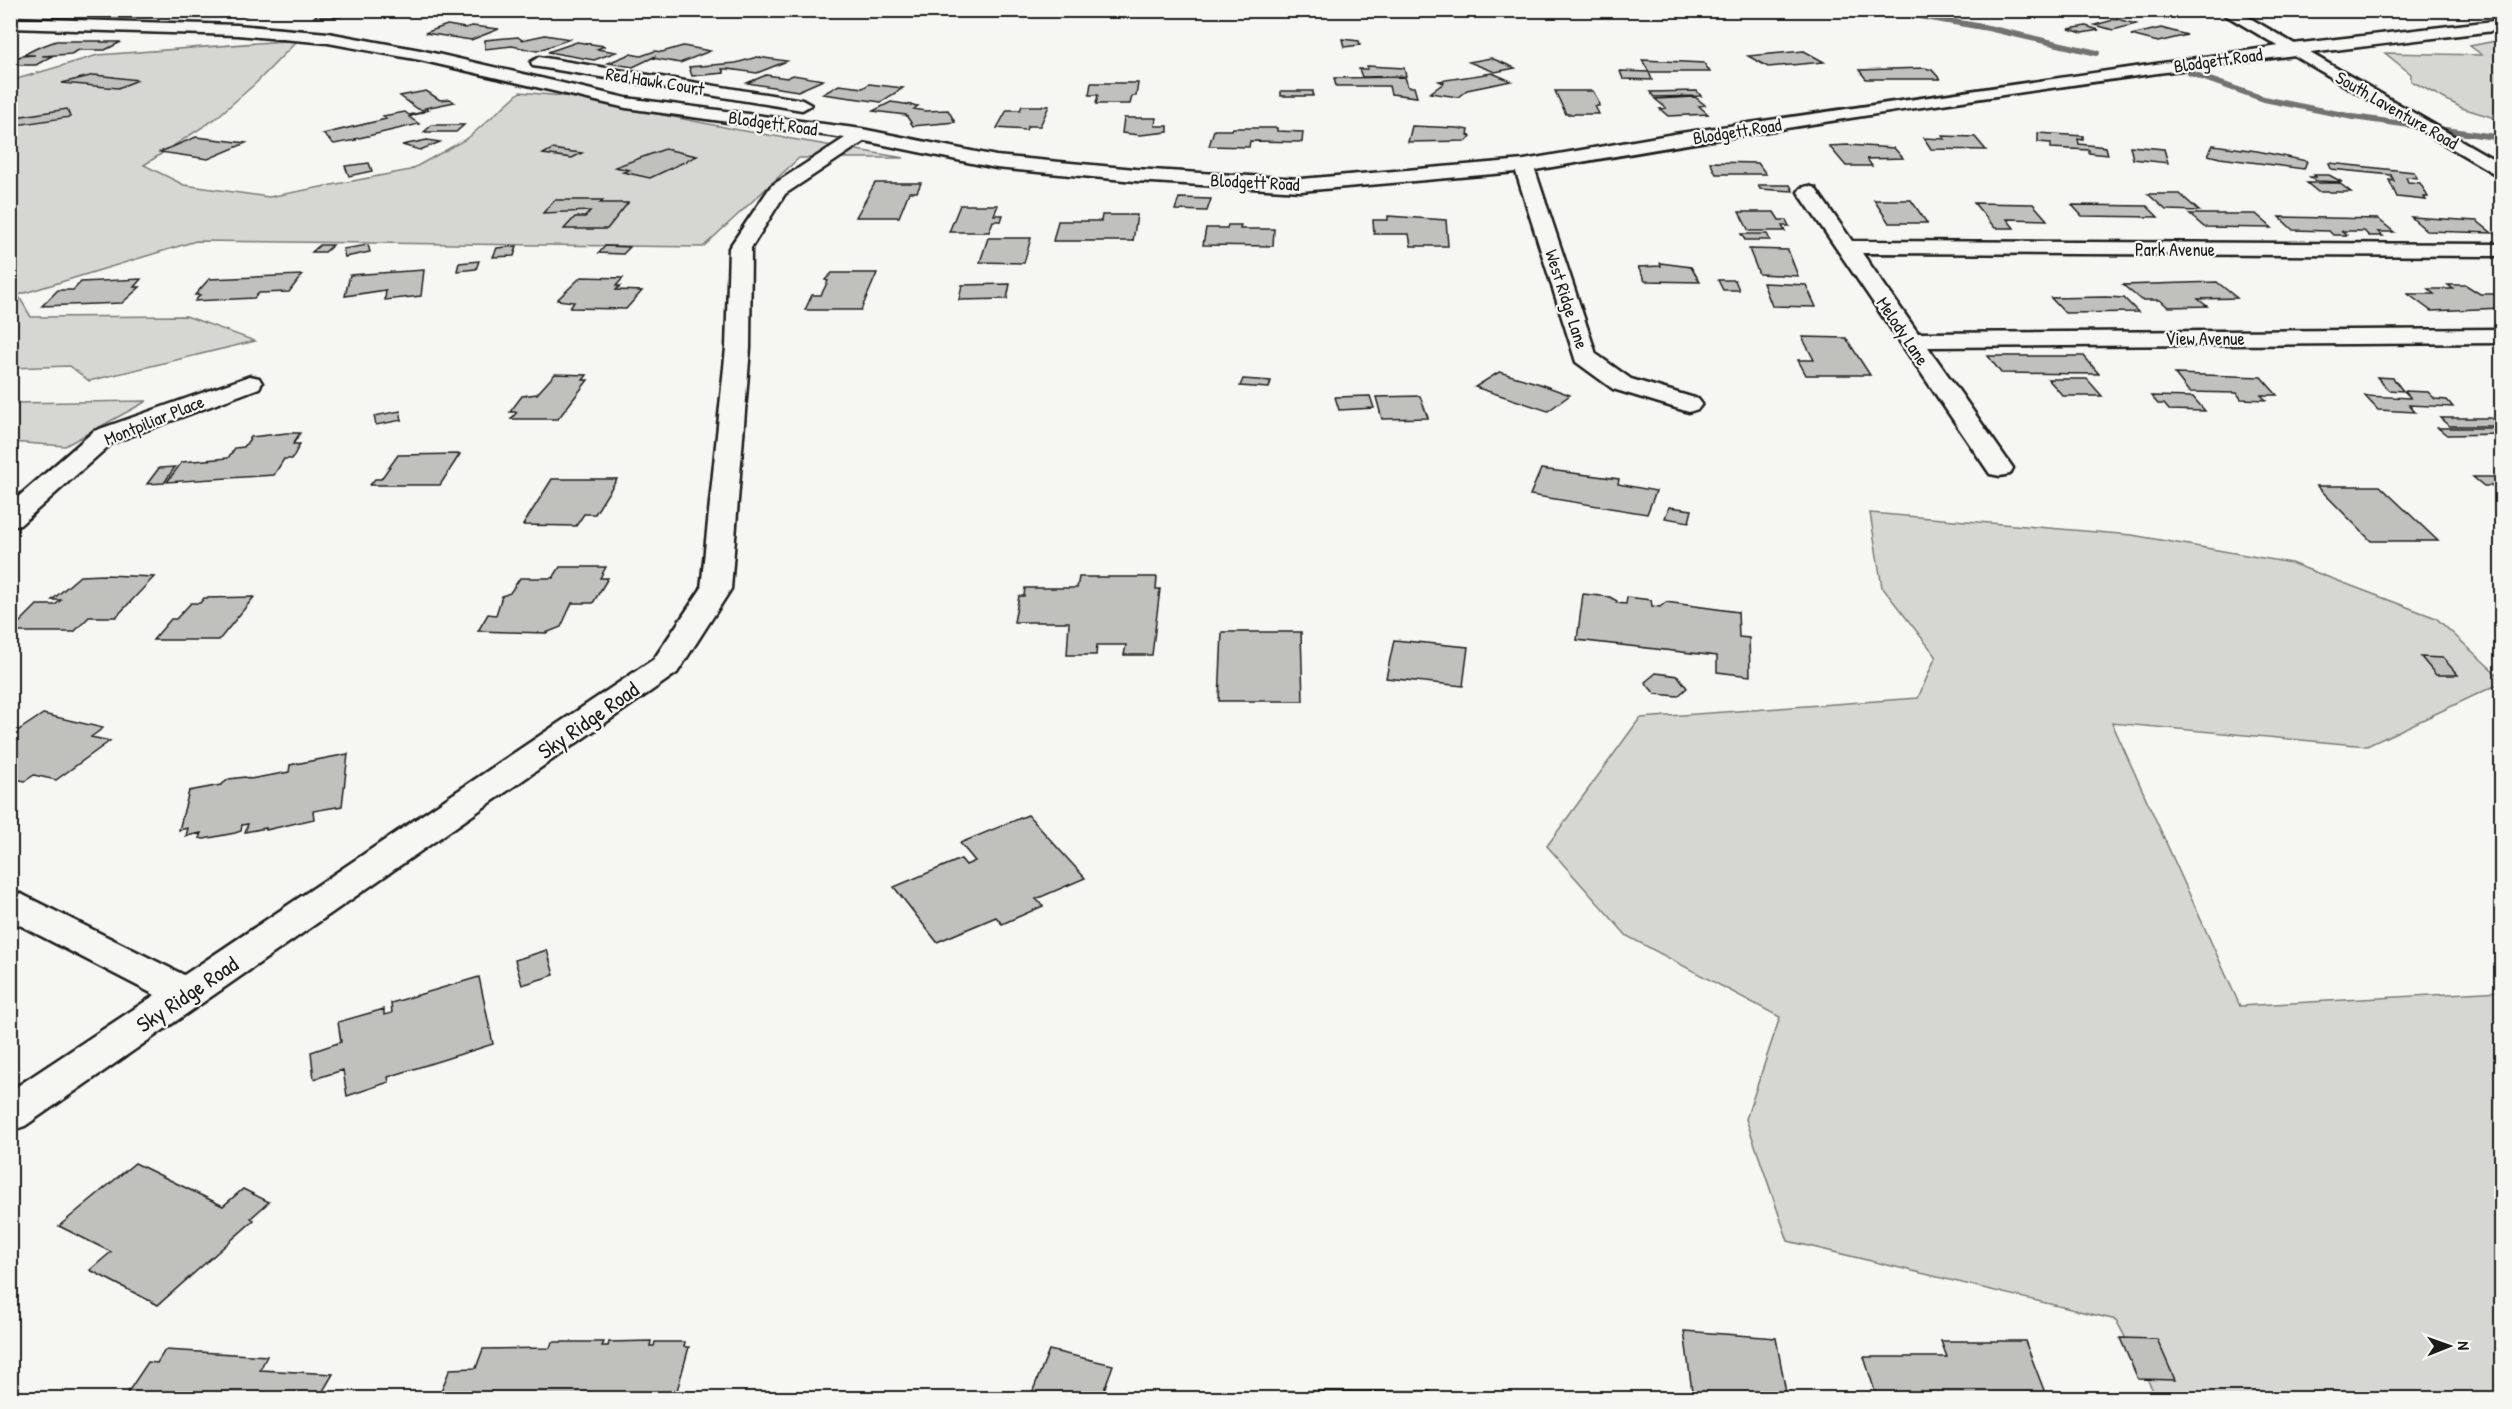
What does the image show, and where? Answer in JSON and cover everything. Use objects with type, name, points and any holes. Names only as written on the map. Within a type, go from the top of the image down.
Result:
[{"type":"street","name":"South Laventure Road","points":[[2224,10],[2502,172]]},
{"type":"street","name":"Blodgett Road","points":[[10,22],[260,32],[328,38],[437,59],[626,103],[847,127],[1026,165],[1135,175],[1301,185],[1524,166],[1674,140],[2292,49],[2502,25]]},
{"type":"street","points":[[437,59],[498,56]]},
{"type":"street","name":"Red Hawk Court","points":[[522,59],[822,108]]},
{"type":"street","name":"Sky Ridge Road","points":[[10,1114],[666,666],[716,589],[738,348],[740,248],[778,190],[847,127]]},
{"type":"street","name":"West Ridge Lane","points":[[1524,166],[1585,357],[1622,384],[1689,404]]},
{"type":"street","name":"Melody Lane","points":[[1808,192],[1908,340],[2000,468]]},
{"type":"street","name":"Park Avenue","points":[[1848,248],[2502,250]]},
{"type":"street","name":"View Avenue","points":[[1908,340],[2502,336]]},
{"type":"street","name":"Montpiliar Place","points":[[10,519],[103,437],[250,383]]},
{"type":"street","points":[[10,904],[188,994]]},
{"type":"shaded area","points":[[298,40],[256,83],[215,119],[144,165],[184,185],[269,197],[410,170],[468,138],[520,92],[572,97],[739,130],[904,158],[799,158],[703,247],[196,241],[18,295],[31,317],[186,316],[255,341],[89,381],[70,366],[11,368],[10,81],[98,55]]},
{"type":"shaded area","points":[[2501,40],[2501,120],[2462,108],[2411,81],[2411,74],[2385,53],[2482,55],[2470,46]]},
{"type":"shaded area","points":[[147,401],[65,446],[11,442],[11,403]]},
{"type":"shaded area","points":[[1870,513],[2132,535],[2291,563],[2436,618],[2501,678],[2501,683],[2367,746],[2112,723],[2240,1006],[2501,991],[2501,1398],[2157,1398],[2116,1320],[1788,1241],[1746,1119],[1780,1017],[1627,936],[1547,846],[1640,718],[1918,698],[1936,656],[1882,587]]},
{"type":"building","points":[[85,10],[148,10],[143,13],[81,12]]},
{"type":"building","points":[[228,10],[278,10],[245,16],[218,16]]},
{"type":"building","points":[[323,10],[351,10],[341,17],[314,17]]},
{"type":"building","points":[[2117,19],[2136,24],[2113,30],[2095,25]]},
{"type":"building","points":[[447,25],[499,29],[471,40],[425,33]]},
{"type":"building","points":[[2086,26],[2099,30],[2082,33],[2069,29]]},
{"type":"building","points":[[2161,28],[2187,35],[2158,42],[2131,35]]},
{"type":"building","points":[[545,35],[570,39],[537,51],[512,46],[485,49],[485,40],[518,37],[522,40]]},
{"type":"building","points":[[1342,39],[1359,41],[1360,45],[1344,47]]},
{"type":"building","points":[[56,41],[121,42],[105,50],[79,50],[71,54],[42,56],[52,56],[36,65],[10,65],[10,62],[21,56],[35,55],[23,55]]},
{"type":"building","points":[[577,42],[605,46],[597,49],[616,52],[594,60],[548,52]]},
{"type":"building","points":[[683,46],[710,51],[680,63],[652,58],[656,56],[633,67],[608,63],[630,54],[641,56]]},
{"type":"building","points":[[1804,51],[1824,62],[1768,67],[1748,56]]},
{"type":"building","points":[[757,57],[787,61],[757,73],[722,69],[724,73],[692,76],[689,67],[736,63]]},
{"type":"building","points":[[1491,58],[1515,68],[1495,72],[1469,62]]},
{"type":"building","points":[[1642,60],[1704,63],[1710,72],[1649,72]]},
{"type":"building","points":[[1367,66],[1404,68],[1406,76],[1362,77],[1359,69],[1367,69]]},
{"type":"building","points":[[1925,68],[1932,70],[1940,79],[1866,79],[1859,70]]},
{"type":"building","points":[[1620,71],[1649,72],[1652,80],[1623,79]]},
{"type":"building","points":[[1492,73],[1511,81],[1467,90],[1458,97],[1430,93],[1444,83],[1439,81]]},
{"type":"building","points":[[94,75],[138,80],[118,88],[62,83]]},
{"type":"building","points":[[766,75],[787,78],[793,75],[823,80],[798,91],[747,83]]},
{"type":"building","points":[[1405,77],[1408,87],[1414,87],[1417,97],[1391,94],[1389,86],[1336,86],[1334,78]]},
{"type":"building","points":[[1091,83],[1138,83],[1136,96],[1132,96],[1130,104],[1096,104],[1098,95],[1089,95]]},
{"type":"building","points":[[869,84],[903,88],[881,102],[823,94],[839,85],[863,88]]},
{"type":"building","points":[[426,91],[440,100],[450,99],[454,102],[425,108],[429,110],[409,117],[419,124],[356,140],[334,144],[323,134],[386,119],[383,116],[405,112],[409,115],[419,113],[424,110],[418,109],[400,96]]},
{"type":"building","points":[[1281,91],[1313,91],[1313,96],[1281,96]]},
{"type":"building","points":[[1555,91],[1593,91],[1598,100],[1599,106],[1595,106],[1599,114],[1566,114]]},
{"type":"building","points":[[1697,91],[1701,96],[1654,97],[1650,92]]},
{"type":"building","points":[[1695,97],[1705,105],[1699,106],[1708,114],[1668,116],[1660,109],[1666,108],[1655,99]]},
{"type":"building","points":[[891,102],[918,106],[914,109],[926,111],[948,110],[955,122],[913,126],[906,115],[873,111]]},
{"type":"building","points":[[1022,106],[1049,106],[1040,126],[1028,126],[1026,130],[997,128],[1007,110],[1020,110]]},
{"type":"building","points":[[67,109],[70,117],[10,126],[10,118]]},
{"type":"building","points":[[1124,118],[1156,118],[1155,126],[1168,126],[1168,132],[1140,135],[1122,133]]},
{"type":"building","points":[[432,125],[464,125],[456,132],[424,132]]},
{"type":"building","points":[[1412,126],[1469,130],[1468,135],[1471,136],[1467,141],[1408,142]]},
{"type":"building","points":[[1233,128],[1277,128],[1277,131],[1303,132],[1302,142],[1250,141],[1249,147],[1209,146],[1214,130],[1232,130]]},
{"type":"building","points":[[2038,133],[2083,136],[2083,140],[2078,139],[2079,144],[2106,147],[2108,155],[2089,153],[2089,150],[2051,148],[2051,143],[2038,142]]},
{"type":"building","points":[[1942,136],[1975,137],[1986,150],[1931,149],[1924,138],[1945,139]]},
{"type":"building","points":[[196,137],[246,143],[208,159],[160,152]]},
{"type":"building","points":[[427,140],[440,142],[420,150],[402,145]]},
{"type":"building","points":[[2213,145],[2307,161],[2304,169],[2220,158],[2208,155]]},
{"type":"building","points":[[1829,146],[1894,148],[1903,158],[1867,159],[1872,166],[1846,166]]},
{"type":"building","points":[[2130,146],[2164,149],[2168,163],[2133,159]]},
{"type":"building","points":[[552,149],[582,153],[572,158],[543,154]]},
{"type":"building","points":[[665,149],[697,156],[650,178],[623,172],[629,170],[615,167]]},
{"type":"building","points":[[1710,162],[1758,163],[1766,174],[1716,174]]},
{"type":"building","points":[[369,163],[372,171],[349,176],[345,166]]},
{"type":"building","points":[[2329,163],[2414,172],[2417,178],[2406,177],[2408,182],[2420,183],[2428,197],[2424,197],[2426,200],[2397,197],[2389,180],[2394,181],[2391,175],[2331,169]]},
{"type":"building","points":[[2314,175],[2329,175],[2342,182],[2316,181],[2310,177],[2316,177]]},
{"type":"building","points":[[875,183],[921,183],[917,192],[909,192],[899,217],[856,217]]},
{"type":"building","points":[[2307,183],[2339,183],[2351,192],[2318,192]]},
{"type":"building","points":[[1758,185],[1790,185],[1793,191],[1760,189]]},
{"type":"building","points":[[2148,194],[2180,194],[2199,211],[2166,210]]},
{"type":"building","points":[[1179,198],[1211,199],[1207,211],[1175,210]]},
{"type":"building","points":[[555,200],[603,200],[600,203],[628,203],[607,229],[564,229],[575,217],[585,217],[590,211],[543,213]]},
{"type":"building","points":[[1874,200],[1911,200],[1927,223],[1889,223]]},
{"type":"building","points":[[1974,203],[2033,204],[2047,220],[2007,219],[2014,228],[1995,228]]},
{"type":"building","points":[[960,205],[998,205],[994,215],[1003,215],[1001,221],[993,221],[989,232],[949,232]]},
{"type":"building","points":[[2072,205],[2147,206],[2158,217],[2082,216]]},
{"type":"building","points":[[1739,212],[1774,212],[1779,220],[1786,220],[1789,226],[1782,226],[1785,231],[1749,231]]},
{"type":"building","points":[[2189,214],[2256,214],[2272,228],[2204,227]]},
{"type":"building","points":[[1102,215],[1137,215],[1133,241],[1053,241],[1058,221],[1101,221]]},
{"type":"building","points":[[1388,216],[1446,220],[1448,246],[1411,246],[1409,234],[1374,234],[1373,220],[1388,220]]},
{"type":"building","points":[[2279,217],[2378,219],[2394,232],[2378,232],[2383,236],[2369,236],[2364,231],[2342,231],[2347,235],[2333,235],[2329,231],[2293,230]]},
{"type":"building","points":[[2411,217],[2477,221],[2492,233],[2427,231]]},
{"type":"building","points":[[1228,225],[1241,225],[1240,229],[1274,229],[1273,246],[1203,245],[1206,228],[1227,228]]},
{"type":"building","points":[[1741,234],[1767,234],[1770,240],[1745,240]]},
{"type":"building","points":[[988,238],[1031,238],[1024,263],[980,262]]},
{"type":"building","points":[[320,245],[333,245],[325,252],[312,252]]},
{"type":"building","points":[[368,245],[370,252],[345,257],[343,249]]},
{"type":"building","points":[[517,246],[514,256],[493,257],[497,248]]},
{"type":"building","points":[[605,246],[630,247],[623,254],[599,253]]},
{"type":"building","points":[[1749,249],[1788,250],[1798,276],[1759,274]]},
{"type":"building","points":[[479,261],[476,269],[457,271],[459,263]]},
{"type":"building","points":[[1660,263],[1691,267],[1700,282],[1645,281],[1638,267],[1661,266]]},
{"type":"building","points":[[424,270],[421,296],[385,300],[386,290],[345,296],[350,275]]},
{"type":"building","points":[[832,273],[877,273],[861,310],[805,310],[812,295],[821,295],[828,281],[825,280]]},
{"type":"building","points":[[302,275],[289,292],[259,293],[254,298],[195,301],[200,295],[195,295],[209,279]]},
{"type":"building","points":[[581,277],[623,278],[616,286],[620,286],[616,290],[642,291],[626,309],[570,308],[574,302],[557,300]]},
{"type":"building","points":[[141,279],[134,287],[140,287],[122,303],[42,306],[58,290],[73,290],[81,282]]},
{"type":"building","points":[[1718,280],[1735,280],[1739,290],[1723,290]]},
{"type":"building","points":[[2217,282],[2237,298],[2198,299],[2207,306],[2168,307],[2160,300],[2141,300],[2123,285]]},
{"type":"building","points":[[1763,283],[1806,285],[1816,307],[1772,306]]},
{"type":"building","points":[[1010,284],[1007,299],[959,300],[962,285]]},
{"type":"building","points":[[2448,285],[2466,285],[2480,294],[2495,294],[2502,299],[2502,308],[2431,311],[2408,294],[2434,294],[2428,289],[2453,289]]},
{"type":"building","points":[[2051,298],[2124,298],[2138,312],[2065,313]]},
{"type":"building","points":[[1802,337],[1846,338],[1870,375],[1806,375],[1798,360],[1814,360]]},
{"type":"building","points":[[1988,356],[2084,356],[2099,374],[2001,373]]},
{"type":"building","points":[[1499,372],[1570,395],[1548,411],[1475,387]]},
{"type":"building","points":[[555,374],[587,375],[583,380],[588,380],[558,419],[511,419],[517,412],[510,412],[522,396],[537,394]]},
{"type":"building","points":[[2175,374],[2261,377],[2277,395],[2261,395],[2266,400],[2241,399],[2237,393],[2189,392]]},
{"type":"building","points":[[2377,377],[2393,378],[2403,391],[2388,390]]},
{"type":"building","points":[[1243,379],[1271,381],[1269,388],[1240,386]]},
{"type":"building","points":[[2048,379],[2087,379],[2102,396],[2063,396]]},
{"type":"building","points":[[2404,391],[2428,392],[2435,399],[2447,400],[2453,407],[2409,405],[2415,412],[2378,410],[2365,396],[2411,398]]},
{"type":"building","points":[[1370,396],[1374,408],[1339,410],[1335,397]]},
{"type":"building","points":[[1420,396],[1428,418],[1382,419],[1376,397]]},
{"type":"building","points":[[2151,396],[2193,397],[2205,411],[2169,410],[2164,404],[2158,404]]},
{"type":"building","points":[[400,411],[402,420],[376,425],[374,416]]},
{"type":"building","points":[[2440,418],[2491,418],[2501,426],[2449,426]]},
{"type":"building","points":[[2438,428],[2500,428],[2502,434],[2447,435]]},
{"type":"building","points":[[300,433],[293,444],[300,444],[292,459],[284,459],[274,475],[167,482],[182,462],[228,458],[235,448],[244,447],[251,437]]},
{"type":"building","points":[[460,454],[440,485],[370,485],[375,479],[381,479],[398,455]]},
{"type":"building","points":[[175,467],[164,483],[147,484],[159,468]]},
{"type":"building","points":[[1541,469],[1619,479],[1618,484],[1656,491],[1647,514],[1530,495]]},
{"type":"building","points":[[2473,477],[2496,477],[2502,481],[2502,486],[2484,486]]},
{"type":"building","points":[[552,479],[617,479],[595,514],[584,514],[576,526],[523,525]]},
{"type":"building","points":[[2317,486],[2380,486],[2438,541],[2371,541]]},
{"type":"building","points":[[1669,507],[1692,510],[1689,522],[1665,518]]},
{"type":"building","points":[[560,567],[606,567],[600,578],[608,578],[593,603],[572,603],[561,627],[546,633],[478,631],[488,614],[496,615],[502,596],[510,593],[520,578],[553,578]]},
{"type":"building","points":[[80,576],[154,577],[116,617],[89,617],[74,632],[10,632],[37,605],[55,605],[61,600],[52,600]]},
{"type":"building","points":[[1079,577],[1157,577],[1156,589],[1160,589],[1152,655],[1124,655],[1126,645],[1097,645],[1096,655],[1067,655],[1069,622],[1014,622],[1019,596],[1024,596],[1025,588],[1077,588]]},
{"type":"building","points":[[1583,594],[1610,597],[1617,601],[1616,603],[1626,604],[1627,597],[1651,600],[1652,606],[1660,607],[1666,602],[1738,612],[1739,637],[1749,638],[1750,676],[1717,672],[1717,656],[1577,640]]},
{"type":"building","points":[[254,597],[219,640],[153,640],[171,619],[176,619],[191,603],[200,603],[204,598]]},
{"type":"building","points":[[1222,632],[1301,632],[1303,701],[1219,701]]},
{"type":"building","points":[[1394,640],[1468,647],[1463,686],[1386,678]]},
{"type":"building","points":[[2421,657],[2443,658],[2458,675],[2436,675]]},
{"type":"building","points":[[1656,673],[1678,676],[1687,688],[1678,696],[1655,694],[1645,682]]},
{"type":"building","points":[[43,714],[103,728],[91,737],[110,741],[56,780],[34,775],[25,781],[10,778],[10,736]]},
{"type":"building","points":[[348,754],[342,806],[313,811],[314,819],[266,830],[266,828],[245,832],[248,824],[242,825],[241,831],[204,839],[199,838],[201,833],[186,836],[188,828],[179,830],[189,791],[221,785],[229,779],[245,777],[250,779],[289,772],[290,765]]},
{"type":"building","points":[[1028,815],[1085,878],[1036,899],[1043,906],[1002,924],[996,917],[937,942],[894,887],[961,859],[966,865],[975,861],[960,843]]},
{"type":"building","points":[[547,950],[554,975],[522,985],[515,960]]},
{"type":"building","points":[[479,977],[493,1044],[388,1077],[389,1082],[347,1096],[343,1070],[314,1079],[311,1052],[341,1042],[338,1022],[384,1009],[384,1015],[392,1013],[391,1003]]},
{"type":"building","points":[[135,1163],[223,1206],[243,1189],[269,1202],[251,1218],[254,1220],[158,1305],[90,1270],[111,1252],[59,1226]]},
{"type":"building","points":[[1684,1331],[1776,1338],[1787,1398],[1693,1398]]},
{"type":"building","points":[[2120,1338],[2157,1339],[2175,1380],[2138,1379]]},
{"type":"building","points":[[651,1341],[650,1346],[654,1346],[655,1342],[685,1342],[684,1347],[689,1347],[675,1398],[438,1398],[450,1369],[476,1368],[483,1349],[550,1348],[552,1342],[604,1342],[602,1346],[608,1346],[609,1342]]},
{"type":"building","points":[[1941,1341],[2025,1341],[2047,1398],[1877,1398],[1864,1357],[1947,1357]]},
{"type":"building","points":[[165,1350],[267,1356],[260,1370],[333,1374],[319,1398],[124,1398],[148,1362],[157,1363]]},
{"type":"building","points":[[1049,1350],[1113,1365],[1101,1398],[1030,1398]]},
{"type":"building","points":[[1284,1391],[1430,1391],[1431,1398],[1285,1398]]},
{"type":"waterway","points":[[1885,10],[1988,28],[2097,53]]},
{"type":"waterway","points":[[2190,73],[2264,99],[2353,117],[2502,138]]}]
